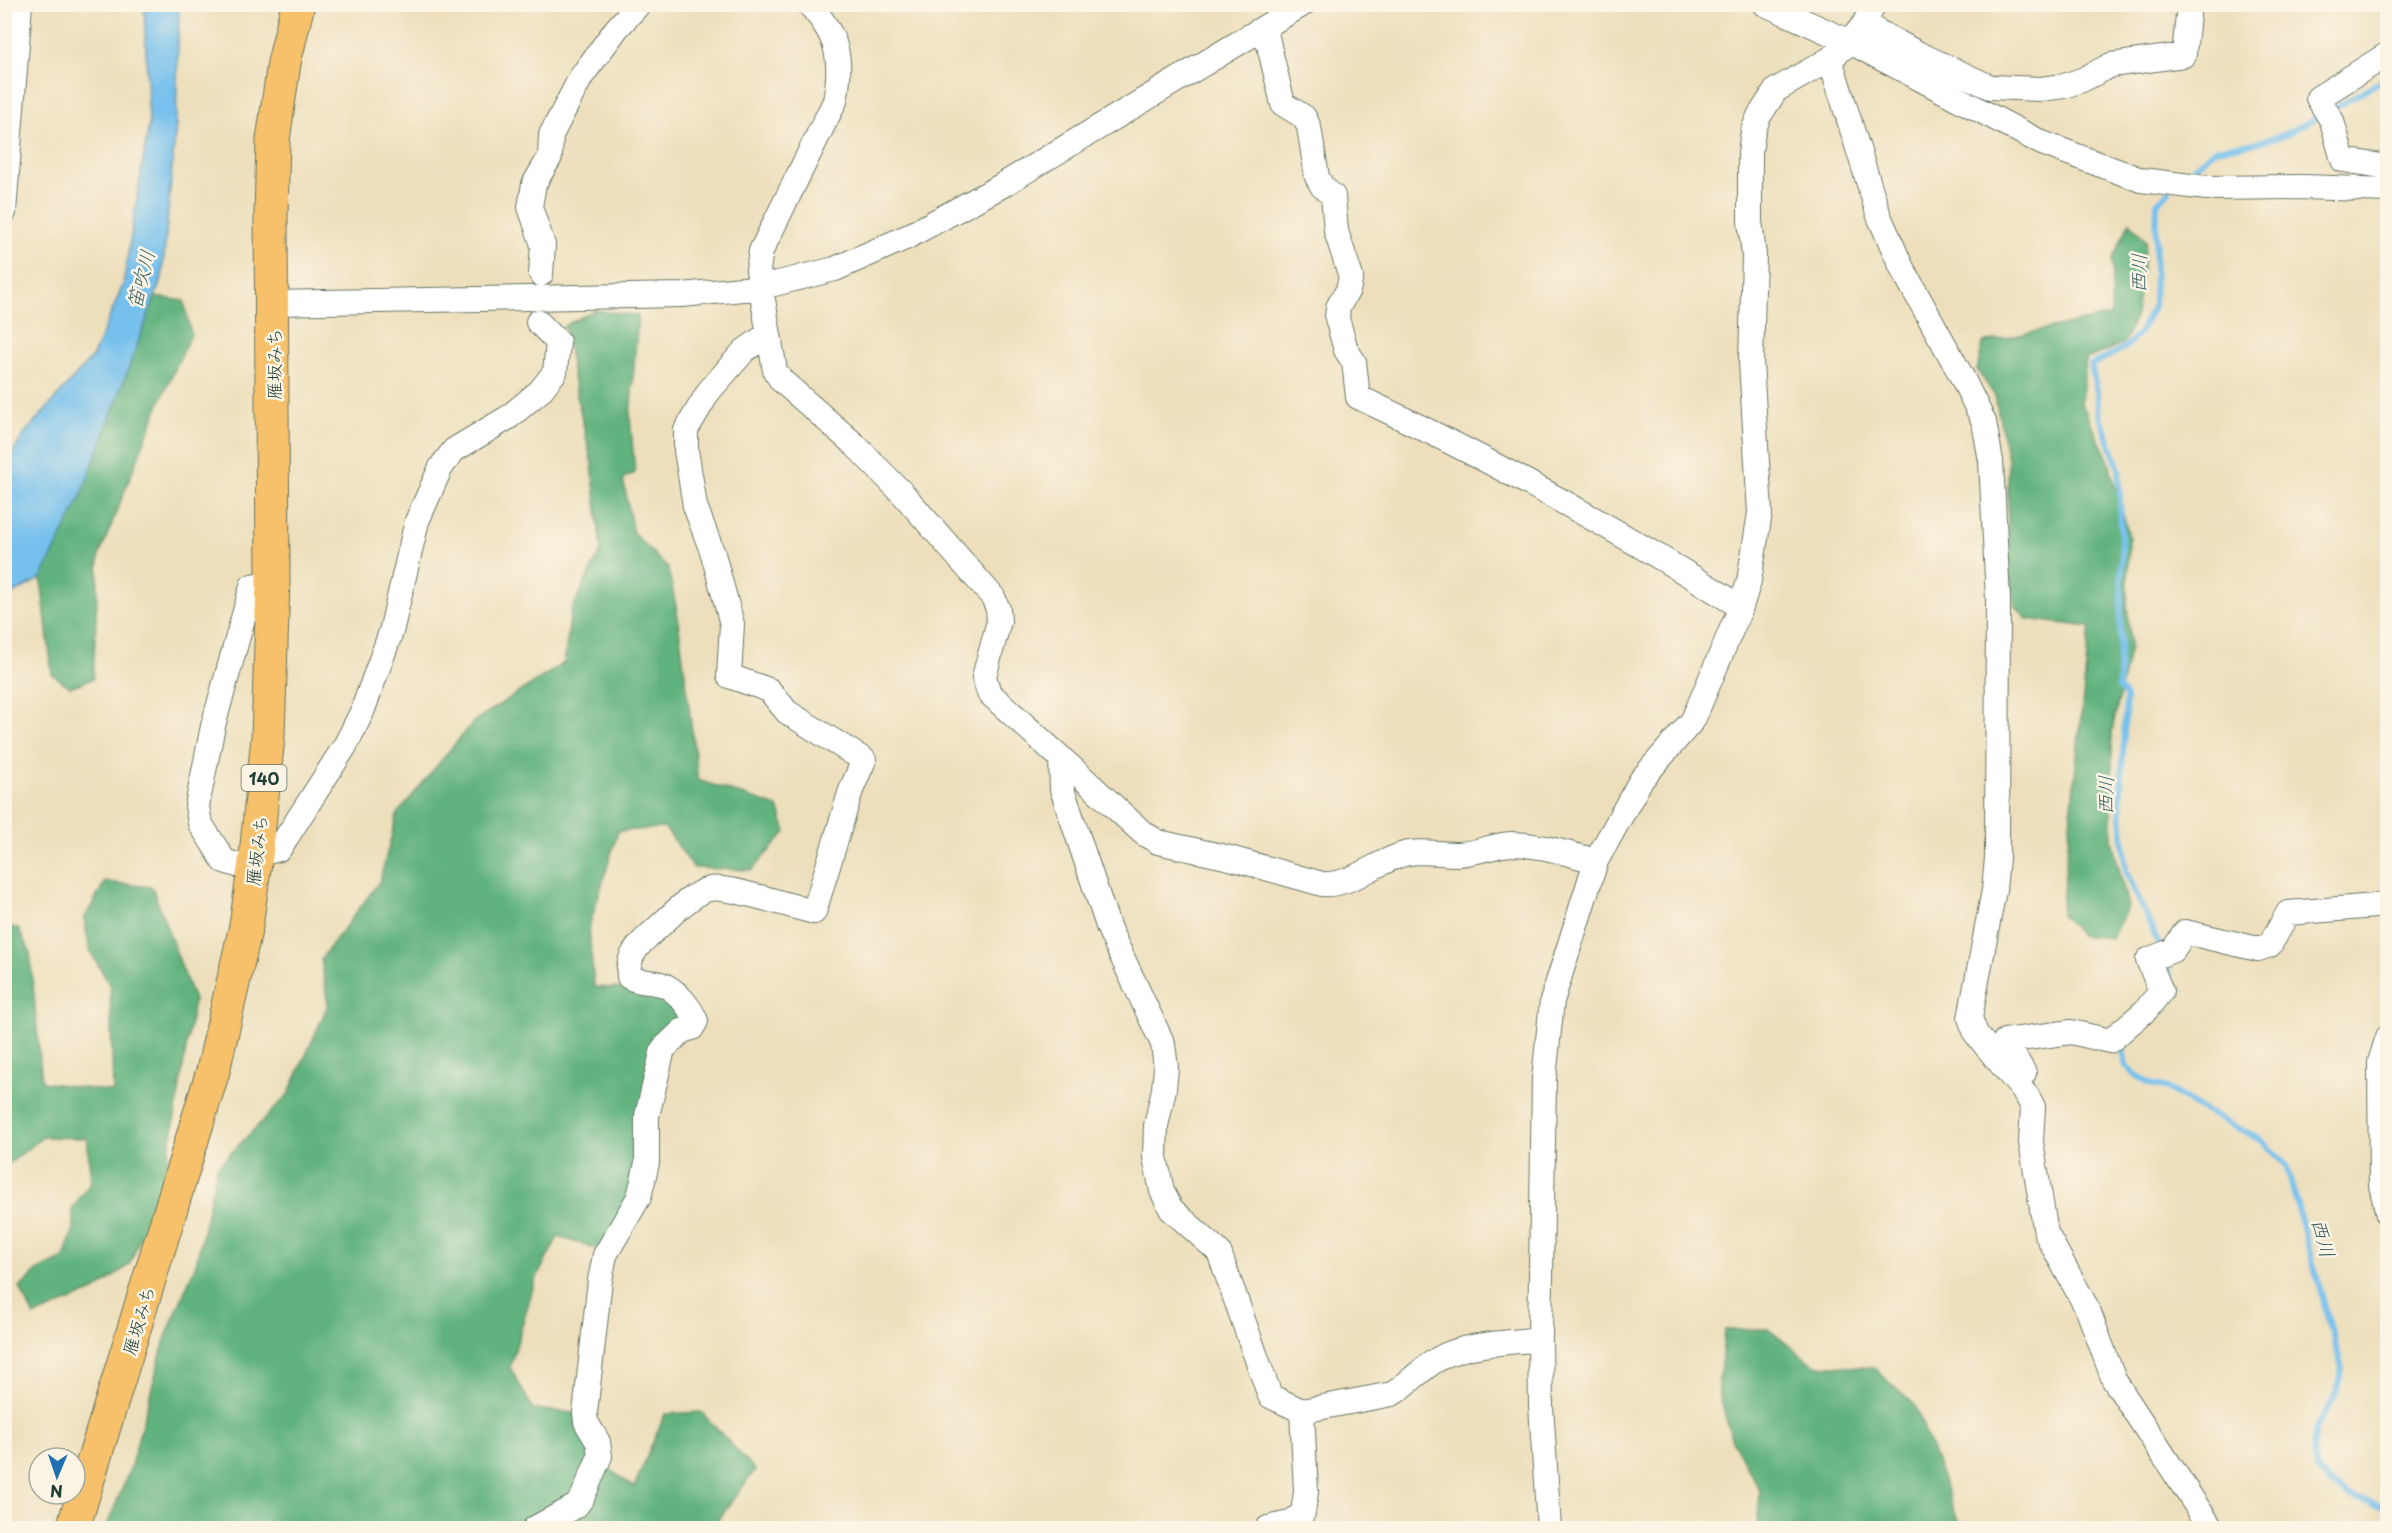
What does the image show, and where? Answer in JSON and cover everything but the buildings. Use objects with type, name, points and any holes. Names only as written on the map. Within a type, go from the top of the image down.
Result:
[{"type":"highway","name":"雁坂みち","points":[[73,1528],[213,1071],[243,938],[255,863],[268,737],[273,582],[271,215],[273,140],[284,63],[298,4]]},
{"type":"street","points":[[4,212],[20,4]]},
{"type":"street","points":[[541,274],[543,245],[530,207],[534,184],[550,157],[551,135],[581,77],[617,28],[639,4]]},
{"type":"street","points":[[809,4],[834,39],[839,59],[839,80],[835,101],[761,251],[758,270],[775,371],[782,381],[855,445],[904,495],[993,597],[998,609],[999,621],[984,677],[989,693],[1143,833],[1158,842],[1230,858],[1322,884],[1345,882],[1399,855],[1460,854],[1509,844],[1529,845],[1596,861]]},
{"type":"street","points":[[273,303],[682,295],[762,287],[835,269],[907,237],[1001,186],[1303,4]]},
{"type":"street","points":[[1765,4],[1862,24],[1990,87],[2041,89],[2073,83],[2111,65],[2184,55],[2189,4]]},
{"type":"street","points":[[1549,1528],[1541,1406],[1540,1339],[1544,1079],[1552,1001],[1596,861],[1641,780],[1693,720],[1741,607],[1749,581],[1760,513],[1751,362],[1754,256],[1750,221],[1750,153],[1753,131],[1759,116],[1776,90],[1830,59],[1862,24]]},
{"type":"street","points":[[1862,24],[2042,143],[2141,180],[2207,188],[2304,187],[2388,190]]},
{"type":"street","points":[[1265,29],[1283,104],[1304,117],[1309,127],[1317,177],[1322,186],[1333,195],[1336,231],[1351,277],[1348,290],[1338,307],[1337,318],[1346,350],[1354,362],[1358,397],[1437,434],[1534,485],[1634,540],[1741,607]]},
{"type":"street","points":[[2388,54],[2318,98],[2332,121],[2343,160],[2388,167]]},
{"type":"street","points":[[1830,59],[1879,216],[1902,268],[1960,373],[1984,422],[1991,461],[1998,599],[1997,858],[1994,890],[1970,1018],[1976,1034],[2026,1094],[2033,1107],[2031,1142],[2046,1233],[2088,1310],[2114,1380],[2211,1528]]},
{"type":"street","points":[[273,582],[252,586],[213,726],[197,806],[200,823],[224,861],[255,863],[279,849],[345,746],[362,712],[391,632],[417,521],[441,467],[454,450],[509,417],[540,391],[555,372],[558,342],[538,322]]},
{"type":"street","points":[[535,1528],[576,1506],[582,1498],[600,1456],[598,1442],[586,1422],[585,1413],[604,1255],[639,1197],[647,1163],[647,1116],[663,1049],[682,1032],[692,1028],[696,1021],[693,1013],[668,987],[658,983],[636,981],[629,977],[628,968],[637,946],[694,896],[710,889],[736,891],[814,912],[851,790],[864,760],[787,712],[769,690],[729,676],[732,624],[713,554],[695,506],[686,450],[686,430],[709,391],[744,351],[768,334]]},
{"type":"street","points":[[1061,758],[1062,789],[1109,929],[1163,1044],[1166,1068],[1156,1126],[1155,1157],[1162,1191],[1171,1209],[1219,1252],[1270,1396],[1302,1411],[1392,1394],[1405,1387],[1437,1359],[1455,1350],[1540,1339]]},
{"type":"street","points":[[2026,1094],[2030,1083],[2005,1041],[2071,1032],[2110,1041],[2146,1010],[2161,991],[2148,960],[2173,950],[2185,932],[2258,949],[2270,945],[2288,913],[2388,904]]},
{"type":"street","points":[[2388,1037],[2380,1062],[2380,1073],[2381,1185],[2388,1215]]},
{"type":"street","points":[[1268,1528],[1290,1523],[1303,1513],[1306,1492],[1302,1411]]},
{"type":"green space","points":[[2130,222],[2146,241],[2136,315],[2124,343],[2086,359],[2081,402],[2108,459],[2129,537],[2127,605],[2130,646],[2112,731],[2112,840],[2128,906],[2112,938],[2080,935],[2061,914],[2090,627],[2027,619],[2015,606],[2008,563],[2008,460],[1995,396],[1977,370],[1983,343],[2111,315],[2112,260]]},
{"type":"green space","points":[[155,297],[184,301],[191,334],[160,402],[99,556],[93,679],[70,687],[52,674],[41,578],[79,501]]},
{"type":"green space","points":[[595,310],[638,316],[630,417],[635,473],[623,478],[633,533],[668,568],[677,611],[698,780],[778,807],[786,832],[752,870],[694,868],[665,828],[618,831],[589,927],[594,987],[668,991],[687,1013],[661,1038],[638,1175],[601,1250],[558,1237],[535,1281],[510,1367],[533,1409],[574,1413],[600,1462],[634,1487],[665,1414],[701,1412],[755,1470],[712,1528],[106,1528],[130,1469],[165,1339],[196,1264],[217,1167],[288,1095],[328,1005],[321,959],[380,881],[397,814],[474,721],[564,663],[571,611],[601,550],[592,464],[564,326]]},
{"type":"green space","points":[[105,882],[152,887],[194,1000],[166,1171],[130,1264],[96,1290],[34,1316],[20,1288],[38,1270],[64,1258],[74,1228],[72,1209],[91,1182],[87,1138],[43,1137],[5,1167],[5,926],[18,928],[30,952],[42,1082],[113,1092],[110,985],[90,951],[84,919]]},
{"type":"green space","points":[[1768,1329],[1814,1365],[1874,1368],[1915,1405],[1958,1521],[1994,1528],[1757,1528],[1760,1491],[1732,1440],[1718,1389],[1725,1330]]},
{"type":"water","name":"笛吹川","points":[[144,5],[179,5],[176,124],[162,278],[79,501],[41,578],[5,599],[5,465],[25,433],[93,356],[123,285],[149,124]]},
{"type":"waterway","name":"西川","points":[[2332,109],[2388,77]]},
{"type":"waterway","name":"西川","points":[[2183,177],[2215,149],[2254,143],[2284,135],[2323,114]]},
{"type":"waterway","name":"西川","points":[[2161,949],[2126,871],[2120,805],[2126,698],[2119,688],[2122,558],[2119,469],[2098,411],[2097,392],[2091,365],[2126,347],[2140,332],[2154,305],[2157,203],[2169,191]]},
{"type":"waterway","name":"西川","points":[[2152,1019],[2165,1008],[2174,987],[2164,958]]},
{"type":"waterway","name":"西川","points":[[2125,1041],[2122,1043],[2126,1067],[2149,1084],[2165,1087],[2262,1141],[2286,1165],[2342,1369],[2334,1399],[2316,1426],[2313,1449],[2316,1470],[2348,1495],[2365,1502],[2388,1506]]}]
